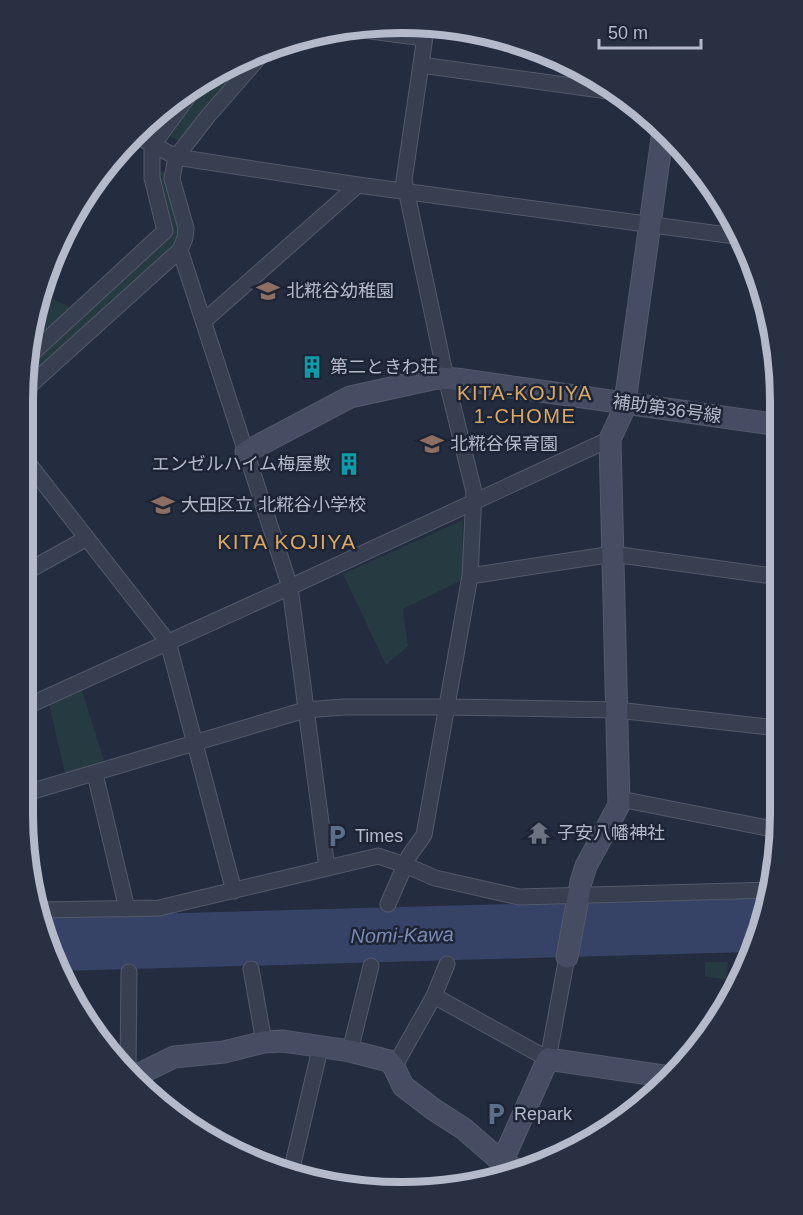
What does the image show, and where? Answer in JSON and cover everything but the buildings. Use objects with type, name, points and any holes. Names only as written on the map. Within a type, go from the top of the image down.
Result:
[{"type":"street","points":[[388,904],[405,865],[424,835],[470,576],[474,502],[474,492],[446,378],[404,180],[425,34]]},
{"type":"street","points":[[34,381],[180,250],[186,228],[172,179],[176,157],[207,116],[253,64]]},
{"type":"street","points":[[421,65],[598,90]]},
{"type":"street","points":[[37,349],[165,231],[152,178],[152,146],[181,106]]},
{"type":"street","points":[[142,140],[176,157],[730,235]]},
{"type":"street","points":[[509,1165],[548,1059],[586,866],[619,805],[620,799],[610,439],[624,403],[662,141]]},
{"type":"street","points":[[204,321],[358,184]]},
{"type":"street","points":[[180,250],[290,587],[327,868]]},
{"type":"street","name":"補助第36号線","points":[[246,452],[350,397],[437,378],[770,424]]},
{"type":"street","points":[[33,703],[610,439]]},
{"type":"street","points":[[33,469],[168,642],[234,891]]},
{"type":"street","points":[[33,568],[87,538]]},
{"type":"street","points":[[470,576],[613,554],[770,576]]},
{"type":"street","points":[[33,791],[305,710],[344,707],[447,706],[617,710],[770,727]]},
{"type":"street","points":[[95,774],[127,909]]},
{"type":"street","points":[[620,799],[769,828]]},
{"type":"street","points":[[46,910],[159,908],[378,856],[435,878],[519,897],[578,899],[762,890]]},
{"type":"street","points":[[394,1067],[434,996],[447,964]]},
{"type":"street","points":[[350,1051],[371,966]]},
{"type":"street","points":[[251,969],[264,1042]]},
{"type":"street","points":[[128,1060],[129,972]]},
{"type":"street","points":[[434,996],[548,1059],[660,1076]]},
{"type":"street","points":[[140,1073],[174,1057],[224,1053],[264,1042],[283,1041],[321,1045],[389,1061],[403,1086],[432,1109],[464,1129],[503,1167]]},
{"type":"street","points":[[293,1165],[321,1045]]},
{"type":"shaded area","points":[[254,64],[181,142],[164,133],[188,101],[217,82]]},
{"type":"shaded area","points":[[156,171],[166,172],[182,235],[175,247],[34,373],[36,355],[169,236]]},
{"type":"shaded area","points":[[49,297],[73,308],[39,336]]},
{"type":"shaded area","points":[[463,520],[462,580],[403,609],[408,646],[386,665],[343,574]]},
{"type":"shaded area","points":[[81,687],[105,764],[65,773],[49,704]]},
{"type":"shaded area","points":[[705,962],[728,962],[726,979],[705,977]]},
{"type":"water","name":"Nomi-Kawa","points":[[760,897],[743,952],[69,971],[48,917]]},
{"type":"place","name":"北糀谷幼稚園","points":[[268,291]]},
{"type":"place","name":"第二ときわ荘","points":[[312,367]]},
{"type":"place","name":"北糀谷保育園","points":[[432,444]]},
{"type":"place","name":"エンゼルハイム梅屋敷","points":[[349,464]]},
{"type":"place","name":"大田区立 北糀谷小学校","points":[[163,505]]},
{"type":"place","name":"子安八幡神社","points":[[539,833]]},
{"type":"place","name":"Times","points":[[337,836]]},
{"type":"place","name":"Repark","points":[[496,1114]]},
{"type":"district","name":"KITA-KOJIYA 1-CHOME","points":[[525,404]]},
{"type":"district","name":"KITA KOJIYA","points":[[287,541]]}]
